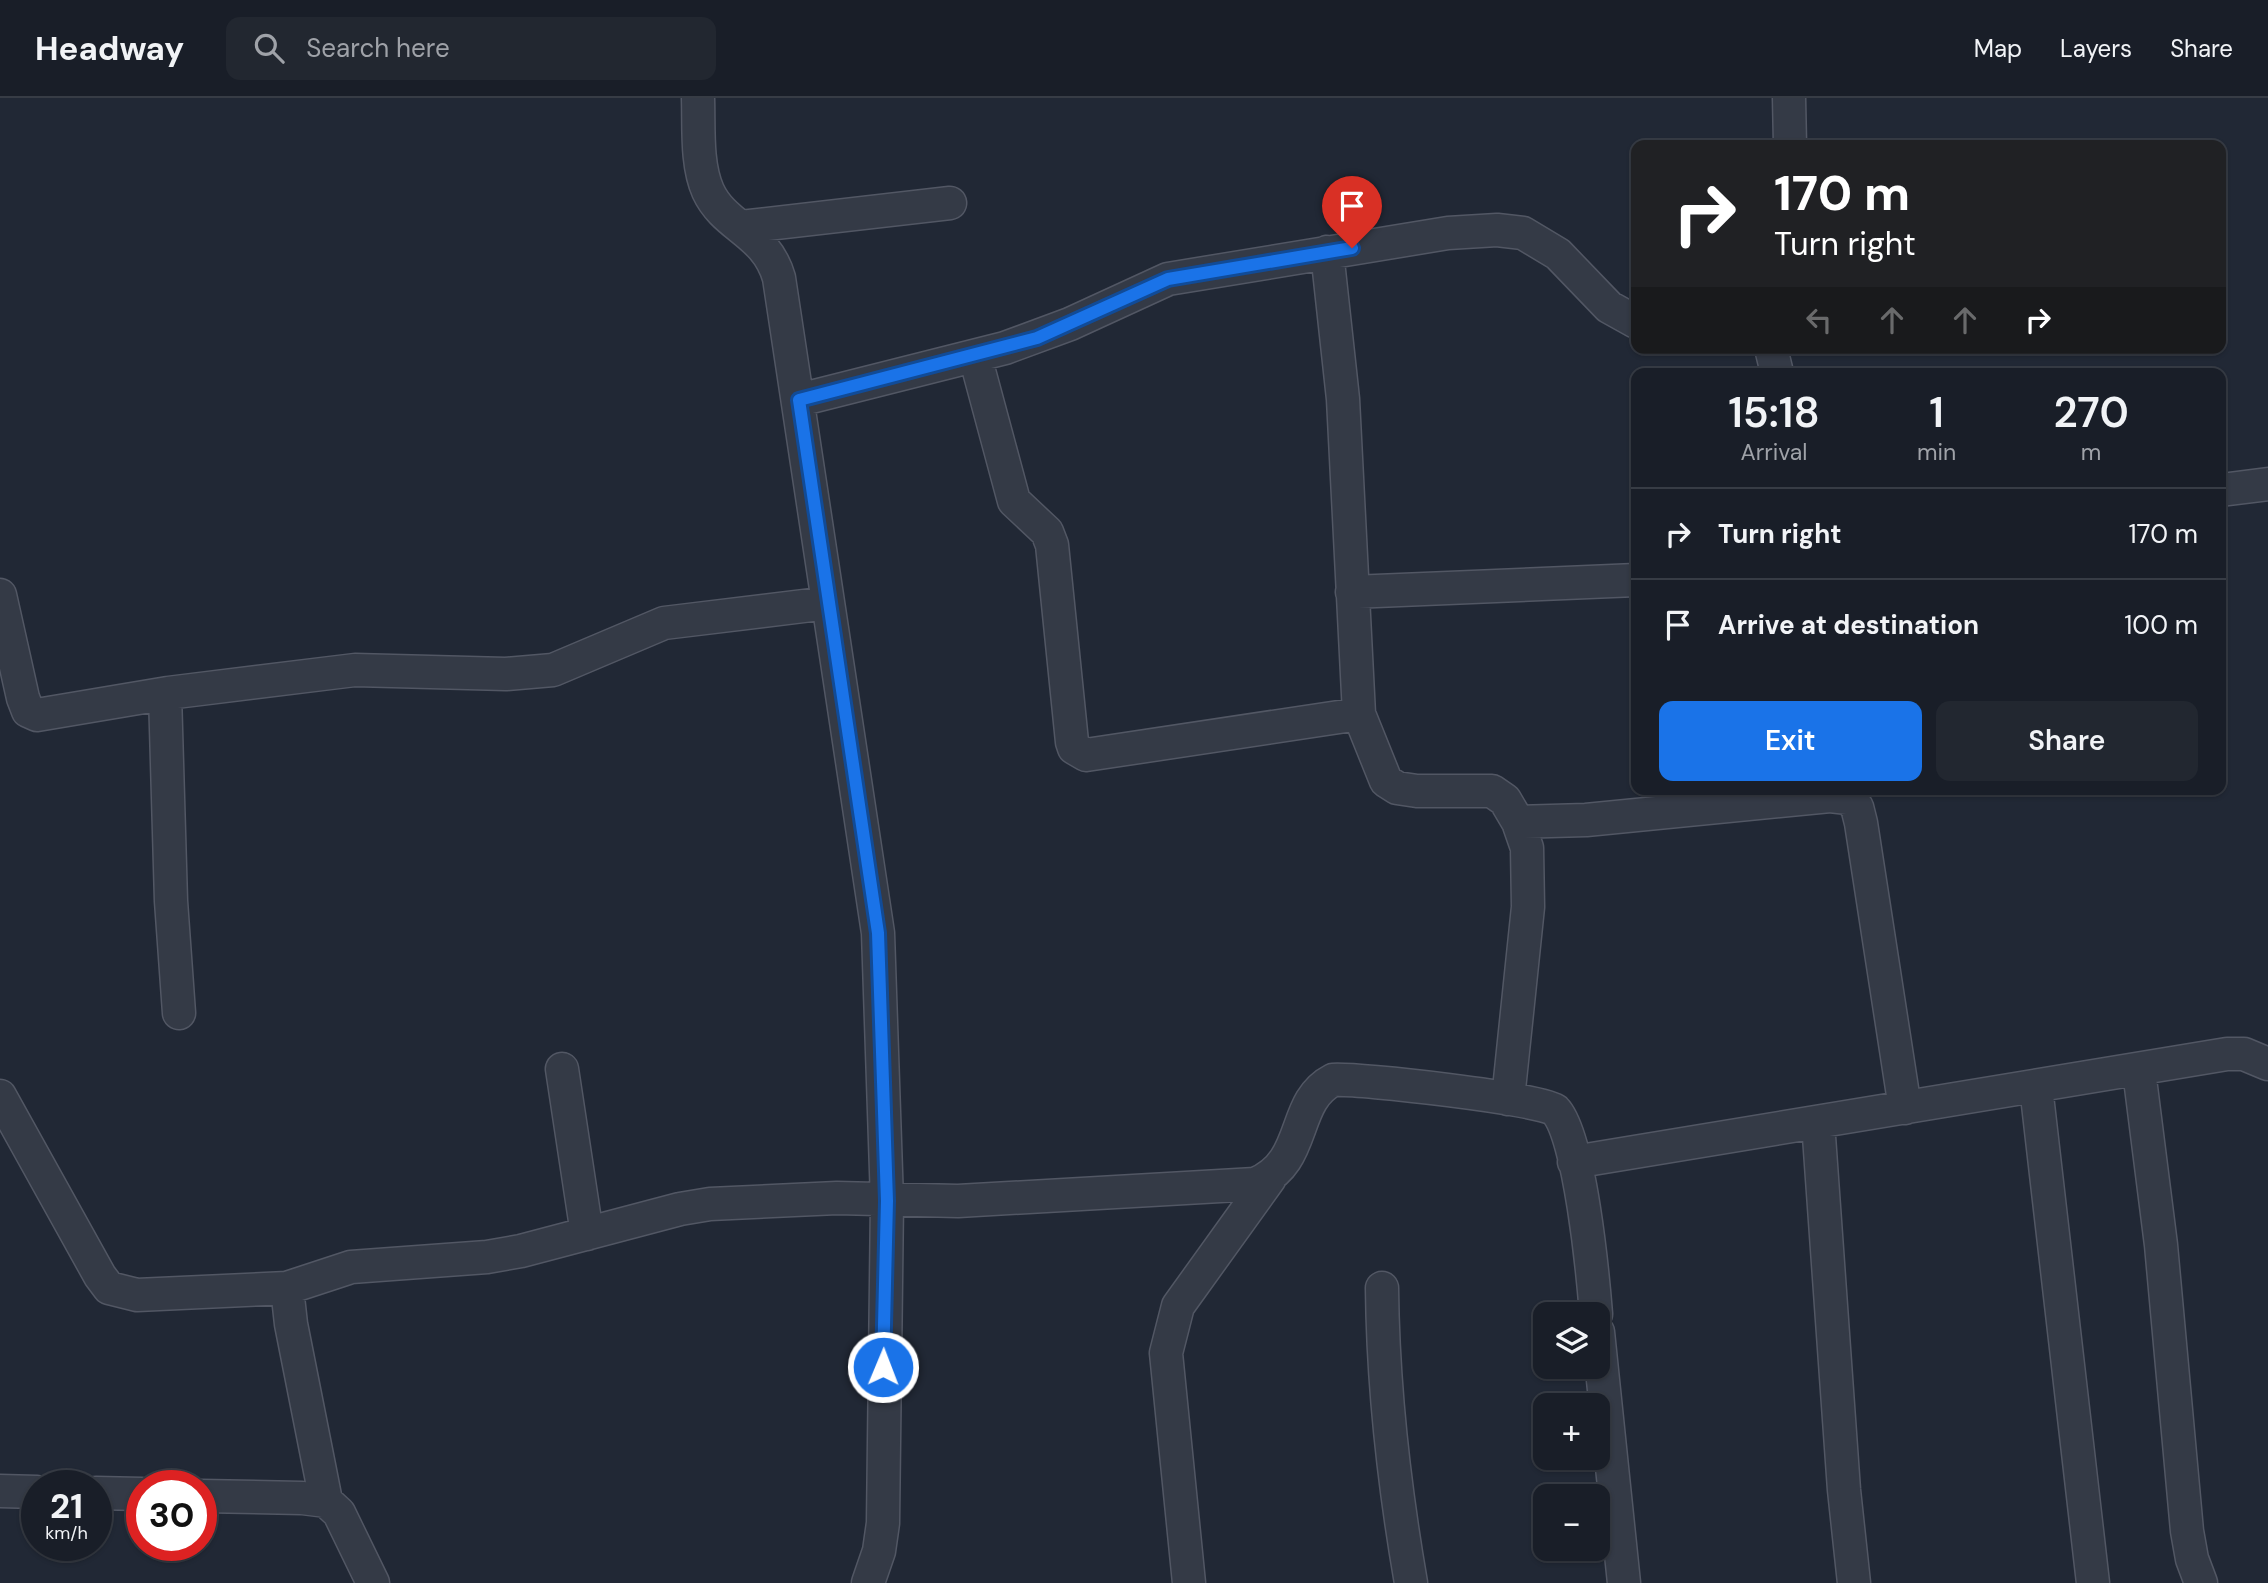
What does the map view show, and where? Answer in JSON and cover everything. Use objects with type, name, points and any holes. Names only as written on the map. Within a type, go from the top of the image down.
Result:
[{"type":"street","points":[[698,98],[702,175],[718,208],[764,246],[774,261],[799,400],[878,933],[887,1201],[883,1523],[880,1551],[868,1583]]},
{"type":"street","points":[[1790,98],[1790,140]]},
{"type":"street","points":[[741,227],[950,204]]},
{"type":"street","points":[[799,400],[1037,338],[1168,279],[1448,233],[1497,230],[1523,233],[1558,254],[1609,307],[1631,319]]},
{"type":"street","points":[[1327,252],[1342,399],[1359,714],[1379,769],[1386,780],[1397,788],[1492,791],[1505,800],[1518,822],[1527,848],[1528,907],[1508,1098]]},
{"type":"street","points":[[975,356],[1014,501],[1047,532],[1052,545],[1072,741],[1080,753],[1086,755],[1359,714]]},
{"type":"street","points":[[2226,489],[2268,484]]},
{"type":"street","points":[[1352,592],[1631,580]]},
{"type":"street","points":[[0,600],[28,711],[37,715],[165,694],[355,670],[533,673],[553,670],[664,623],[828,603]]},
{"type":"street","points":[[165,694],[171,901],[179,1013]]},
{"type":"street","points":[[1518,822],[1586,820],[1830,796],[1856,798],[1905,1108]]},
{"type":"street","points":[[1574,1162],[2139,1071],[2227,1054],[2244,1054],[2268,1063]]},
{"type":"street","points":[[562,1069],[587,1234]]},
{"type":"street","points":[[2139,1071],[2164,1272],[2187,1531],[2192,1559],[2202,1583]]},
{"type":"street","points":[[1189,1583],[1166,1353],[1178,1306],[1270,1178],[1287,1159],[1320,1087],[1333,1080],[1508,1098],[1542,1103],[1555,1110],[1564,1126],[1574,1162],[1594,1302]]},
{"type":"street","points":[[2036,1087],[2093,1583]]},
{"type":"street","points":[[0,1096],[109,1287],[124,1293],[148,1295],[287,1288],[352,1267],[488,1257],[710,1204],[837,1198],[958,1201],[1197,1189],[1255,1184],[1270,1178]]},
{"type":"street","points":[[1818,1122],[1844,1490],[1854,1583]]},
{"type":"street","points":[[287,1288],[290,1324],[326,1501]]},
{"type":"street","points":[[1382,1288],[1383,1366],[1389,1432],[1411,1583]]},
{"type":"street","points":[[1603,1379],[1624,1583]]},
{"type":"street","points":[[0,1491],[21,1492]]},
{"type":"street","points":[[217,1496],[303,1497],[326,1501],[340,1513],[373,1583]]},
{"type":"route","points":[[883,1367],[887,1201],[878,933],[799,400],[962,360],[1037,338],[1168,279],[1352,248]]}]
